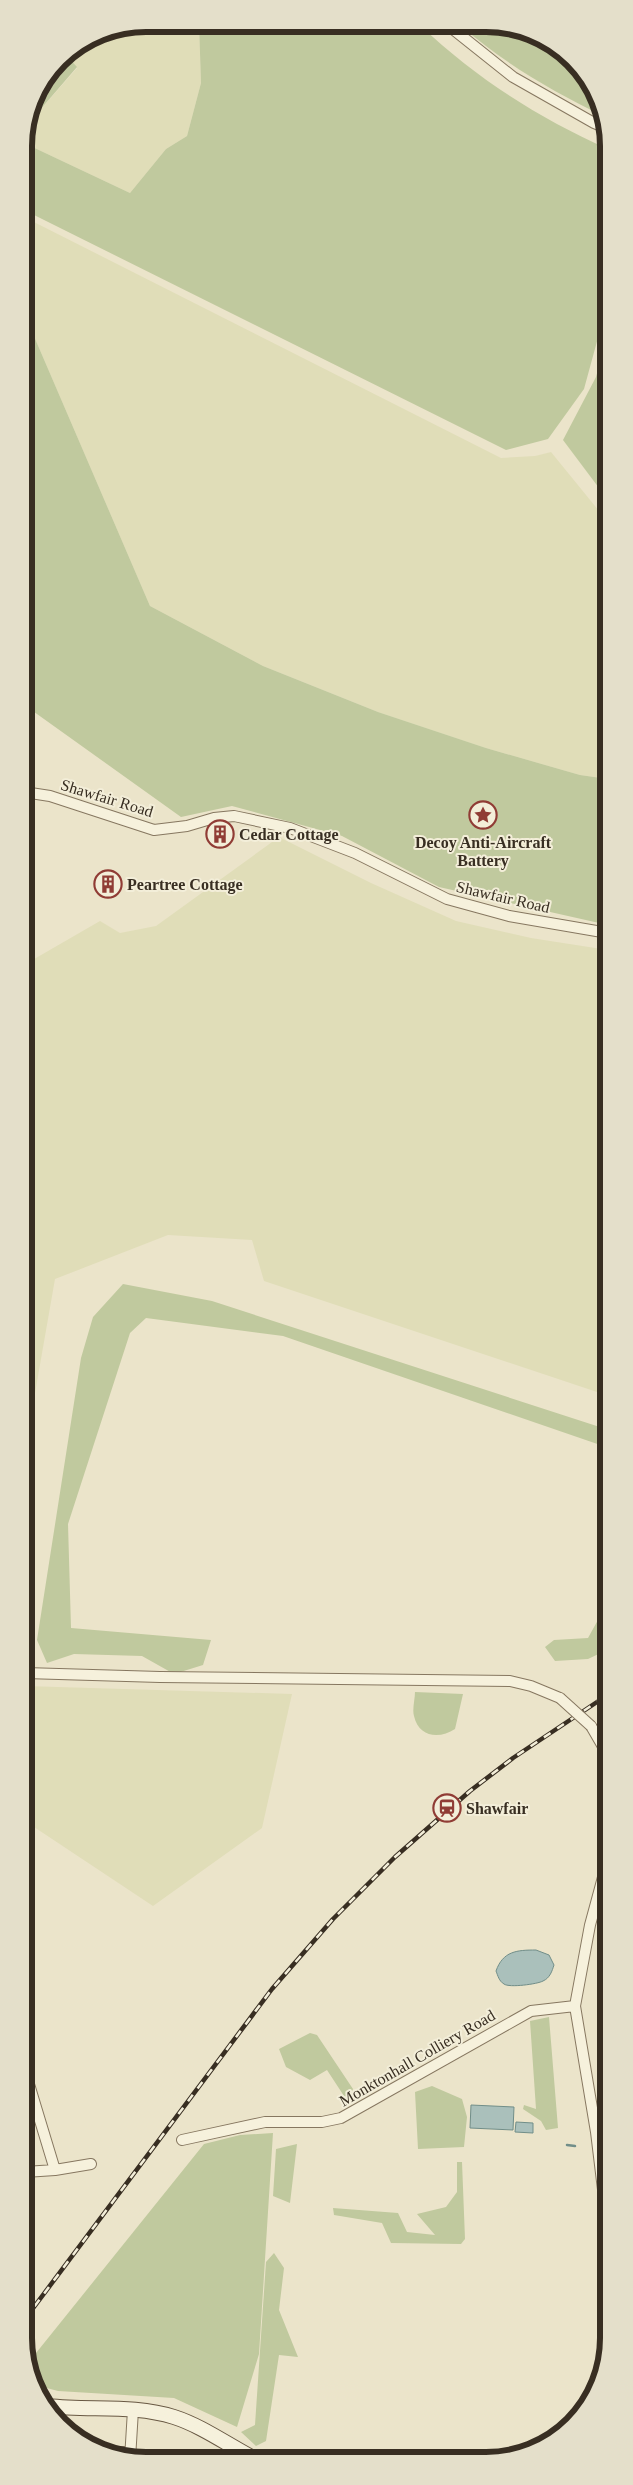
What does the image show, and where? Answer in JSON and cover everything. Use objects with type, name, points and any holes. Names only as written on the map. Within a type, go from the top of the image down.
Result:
[{"type":"main road","points":[[55,2406],[133,2410],[174,2417],[242,2452]]},
{"type":"street","points":[[457,32],[513,77],[598,126]]},
{"type":"street","name":"Shawfair Road","points":[[33,793],[50,796],[130,824],[154,830],[187,826],[214,818],[234,816],[290,828],[355,853],[447,899],[509,916],[600,932]]},
{"type":"street","points":[[32,1673],[160,1677],[510,1681],[531,1686],[560,1698],[591,1726],[600,1742]]},
{"type":"street","points":[[600,1889],[590,1926],[575,2006],[600,2165]]},
{"type":"street","name":"Monktonhall Colliery Road","points":[[182,2140],[265,2122],[322,2122],[341,2118],[531,2011],[575,2006]]},
{"type":"street","points":[[32,2094],[55,2170]]},
{"type":"street","points":[[32,2172],[91,2164]]},
{"type":"street","points":[[131,2452],[133,2410]]},
{"type":"shaded area","points":[[146,32],[199,32],[201,83],[187,136],[166,149],[130,193],[33,147],[33,131],[37,113],[77,68],[71,61],[77,56],[103,41],[117,36]]},
{"type":"shaded area","points":[[33,222],[501,458],[535,456],[551,452],[600,512],[600,778],[580,775],[486,748],[378,712],[263,666],[150,606],[33,334]]},
{"type":"shaded area","points":[[279,837],[371,883],[456,921],[531,938],[600,949],[600,1393],[264,1281],[252,1240],[168,1235],[55,1279],[32,1408],[33,960],[100,921],[120,933],[156,926]]},
{"type":"shaded area","points":[[32,1686],[292,1694],[262,1828],[153,1906],[32,1826]]},
{"type":"green space","points":[[199,32],[428,32],[486,80],[557,124],[600,145],[600,330],[584,389],[548,439],[506,450],[33,214],[33,147],[130,193],[166,149],[187,136],[201,83]]},
{"type":"green space","points":[[468,32],[502,33],[530,41],[544,48],[572,71],[589,96],[594,111],[530,76]]},
{"type":"green space","points":[[71,61],[77,67],[37,113],[44,96],[56,77]]},
{"type":"green space","points":[[33,334],[150,606],[263,666],[378,712],[486,748],[580,775],[600,778],[600,923],[439,887],[342,836],[232,806],[181,817],[33,711]]},
{"type":"green space","points":[[600,362],[600,489],[563,440],[596,377]]},
{"type":"green space","points":[[123,1284],[212,1301],[600,1427],[600,1445],[283,1336],[146,1318],[130,1333],[68,1524],[71,1628],[211,1640],[203,1665],[174,1674],[142,1656],[74,1654],[47,1663],[37,1640],[81,1358],[93,1317]]},
{"type":"green space","points":[[600,1616],[600,1653],[588,1659],[555,1661],[545,1647],[554,1640],[588,1638]]},
{"type":"green space","points":[[415,1692],[463,1694],[455,1729],[437,1735],[420,1729],[413,1714]]},
{"type":"green space","points":[[549,2017],[558,2128],[546,2130],[541,2121],[523,2109],[524,2105],[536,2109],[530,2021]]},
{"type":"green space","points":[[310,2033],[317,2035],[353,2089],[350,2097],[344,2096],[327,2070],[310,2080],[286,2067],[279,2049]]},
{"type":"green space","points":[[598,2058],[600,2058],[600,2084]]},
{"type":"green space","points":[[432,2086],[462,2099],[467,2117],[464,2147],[418,2149],[415,2092]]},
{"type":"green space","points":[[273,2133],[259,2354],[237,2427],[174,2398],[58,2391],[43,2387],[33,2356],[204,2144],[240,2135]]},
{"type":"green space","points":[[297,2144],[290,2203],[273,2196],[276,2149]]},
{"type":"green space","points":[[457,2162],[462,2162],[465,2239],[461,2244],[391,2243],[382,2223],[334,2215],[333,2208],[398,2213],[407,2232],[435,2235],[417,2214],[446,2207],[457,2192]]},
{"type":"green space","points":[[274,2253],[284,2268],[279,2310],[298,2357],[279,2355],[266,2441],[256,2446],[241,2432],[255,2425],[266,2262]]},
{"type":"water","points":[[536,1950],[549,1955],[554,1965],[545,1980],[517,1986],[507,1985],[501,1981],[496,1971],[503,1959],[517,1951]]},
{"type":"water","points":[[471,2105],[514,2107],[513,2130],[470,2128]]},
{"type":"water","points":[[516,2122],[533,2123],[533,2133],[515,2132]]},
{"type":"waterway","points":[[567,2145],[575,2146]]},
{"type":"railway","points":[[32,2310],[272,1989],[333,1919],[395,1857],[470,1791],[513,1758],[600,1700]]},
{"type":"place","name":"Decoy Anti-Aircraft Battery","points":[[483,815]]},
{"type":"place","name":"Cedar Cottage","points":[[220,834]]},
{"type":"place","name":"Peartree Cottage","points":[[108,884]]},
{"type":"place","name":"Shawfair","points":[[447,1808]]}]
